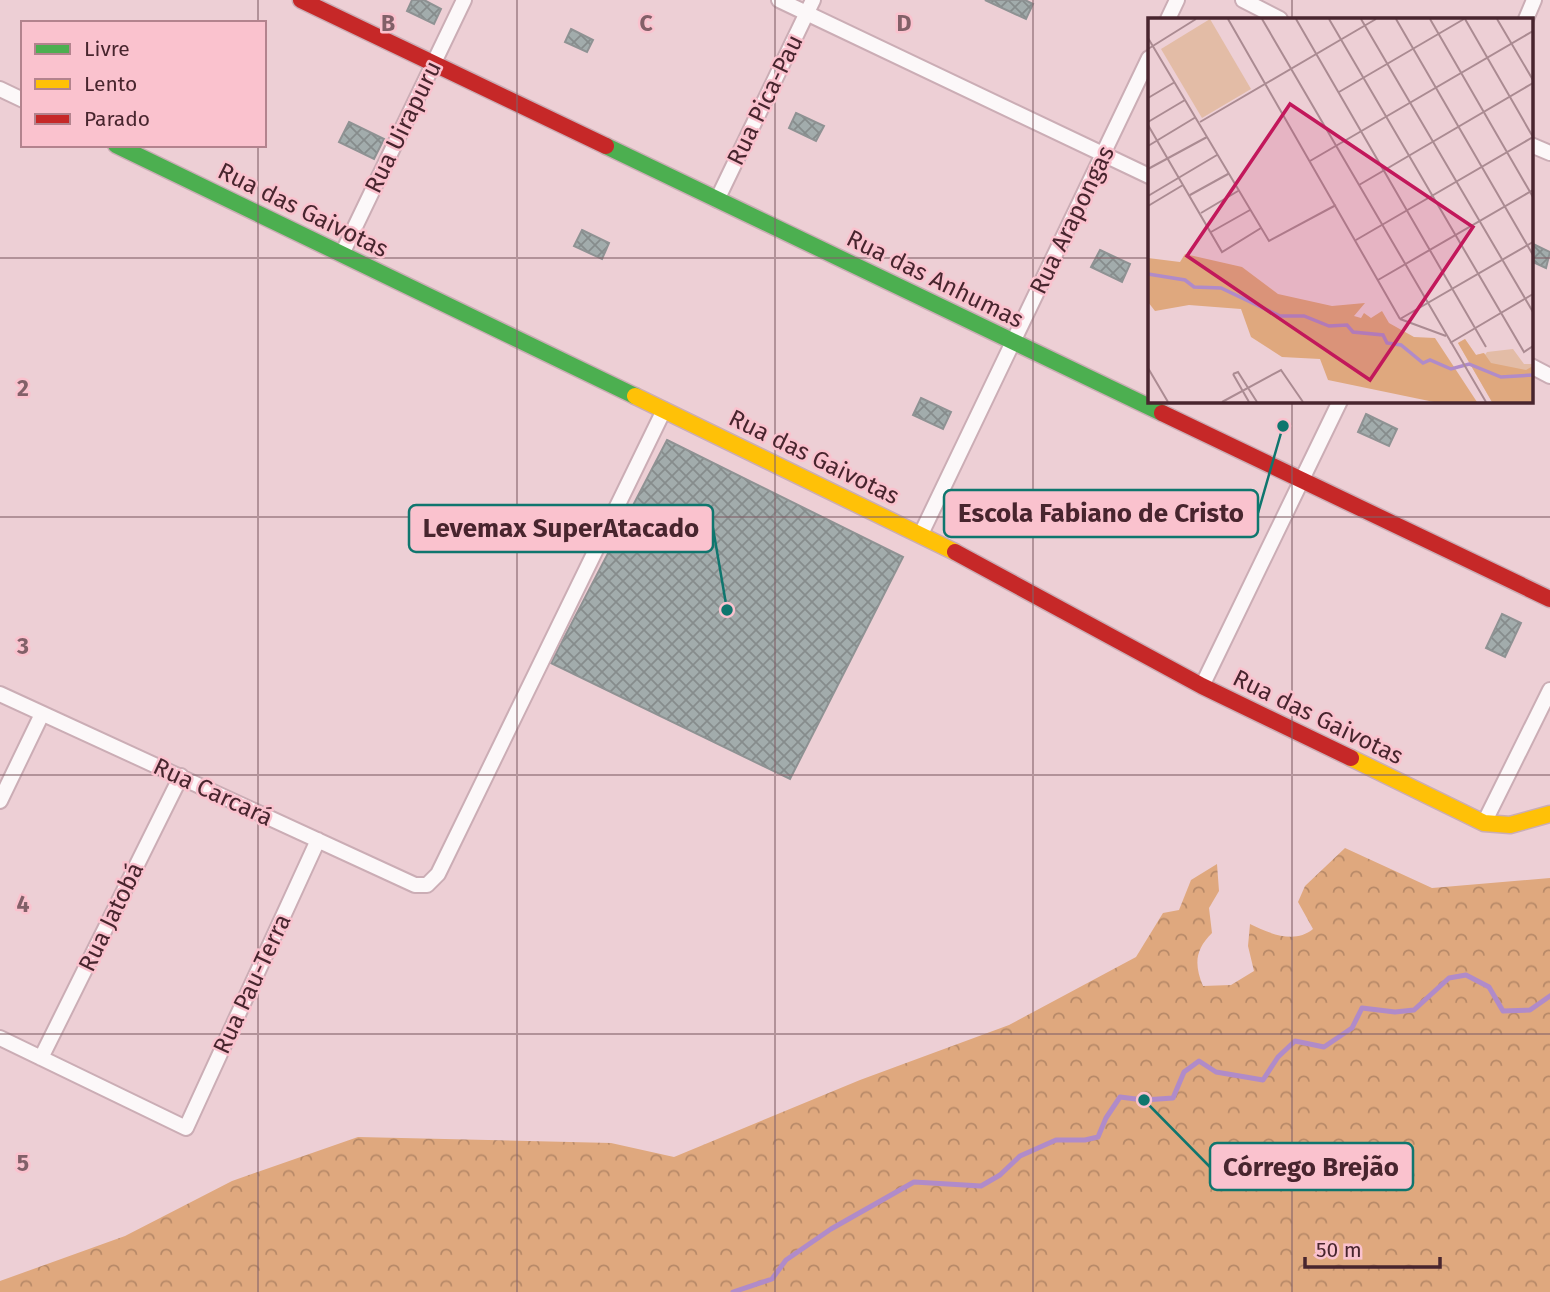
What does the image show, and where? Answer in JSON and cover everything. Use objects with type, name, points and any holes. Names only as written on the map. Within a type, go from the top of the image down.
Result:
[{"type":"street","name":"Rua das Anhumas","points":[[301,0],[1550,599]]},
{"type":"street","name":"Rua Uirapuru","points":[[342,254],[464,0]]},
{"type":"street","points":[[779,0],[810,7],[1148,176]]},
{"type":"street","points":[[1168,18],[1177,0]]},
{"type":"street","points":[[1243,0],[1278,18]]},
{"type":"street","points":[[1526,18],[1534,0]]},
{"type":"street","name":"Rua Pica-Pau","points":[[717,200],[810,7]]},
{"type":"street","name":"Rua Arapongas","points":[[921,534],[1148,60]]},
{"type":"street","points":[[0,89],[21,99]]},
{"type":"street","points":[[1532,145],[1550,153]]},
{"type":"street","name":"Rua das Gaivotas","points":[[120,147],[921,534],[1202,686],[1484,823]]},
{"type":"street","points":[[1532,367],[1550,376]]},
{"type":"street","points":[[1202,686],[1340,402]]},
{"type":"street","name":"Rua Carcará","points":[[0,694],[415,885],[427,885],[438,874],[664,410]]},
{"type":"street","points":[[1550,690],[1484,823],[1510,825],[1550,814]]},
{"type":"street","points":[[0,801],[42,714]]},
{"type":"street","name":"Rua Jatobá","points":[[41,1058],[181,776]]},
{"type":"street","name":"Rua Pau-Terra","points":[[41,1058],[186,1128],[318,840]]},
{"type":"street","points":[[0,1038],[41,1058]]},
{"type":"green space","points":[[1345,848],[1432,888],[1550,878],[1550,1292],[0,1292],[0,1281],[125,1236],[232,1181],[358,1137],[611,1143],[674,1157],[860,1080],[1009,1025],[1136,957],[1163,913],[1179,910],[1191,880],[1217,864],[1219,891],[1209,908],[1212,933],[1199,951],[1197,964],[1203,986],[1231,985],[1254,971],[1248,946],[1250,924],[1290,937],[1306,934],[1313,929],[1298,902],[1305,886]]},
{"type":"building","points":[[412,0],[424,0],[441,9],[434,24],[407,11]]},
{"type":"building","points":[[985,0],[1025,0],[1033,4],[1026,19]]},
{"type":"building","points":[[571,29],[593,40],[587,52],[565,42]]},
{"type":"building","points":[[796,113],[824,126],[816,141],[789,128]]},
{"type":"building","points":[[349,122],[384,139],[374,159],[339,142]]},
{"type":"building","points":[[582,230],[609,243],[602,259],[574,246]]},
{"type":"building","points":[[1532,243],[1550,252],[1546,268],[1532,261]]},
{"type":"building","points":[[1100,250],[1130,264],[1122,282],[1091,267]]},
{"type":"building","points":[[921,398],[951,412],[943,429],[913,415]]},
{"type":"building","points":[[1366,414],[1397,429],[1389,446],[1358,432]]},
{"type":"building","points":[[667,440],[903,557],[790,779],[551,663]]},
{"type":"building","points":[[1502,614],[1521,623],[1505,657],[1486,648]]},
{"type":"waterway","points":[[733,1292],[772,1279],[786,1260],[831,1229],[914,1182],[981,1186],[1000,1175],[1020,1156],[1056,1140],[1098,1137],[1106,1118],[1120,1097],[1144,1100],[1173,1098],[1184,1072],[1199,1061],[1216,1072],[1263,1080],[1278,1057],[1295,1041],[1324,1047],[1352,1028],[1362,1008],[1395,1012],[1414,1010],[1449,978],[1466,975],[1489,987],[1503,1011],[1530,1010],[1550,996]]},
{"type":"traffic: fast","points":[[606,146],[1162,413]]},
{"type":"traffic: fast","points":[[120,147],[635,396]]},
{"type":"traffic: slow","points":[[635,396],[955,552]]},
{"type":"traffic: slow","points":[[1351,758],[1484,823],[1510,825],[1550,814]]},
{"type":"traffic: jam","points":[[301,0],[606,146]]},
{"type":"traffic: jam","points":[[1162,413],[1550,599]]},
{"type":"traffic: jam","points":[[955,552],[1202,686],[1351,758]]},
{"type":"place","name":"Escola Fabiano de Cristo","points":[[1283,426]]},
{"type":"place","name":"Levemax SuperAtacado","points":[[727,610]]},
{"type":"place","name":"Córrego Brejão","points":[[1144,1100]]}]
